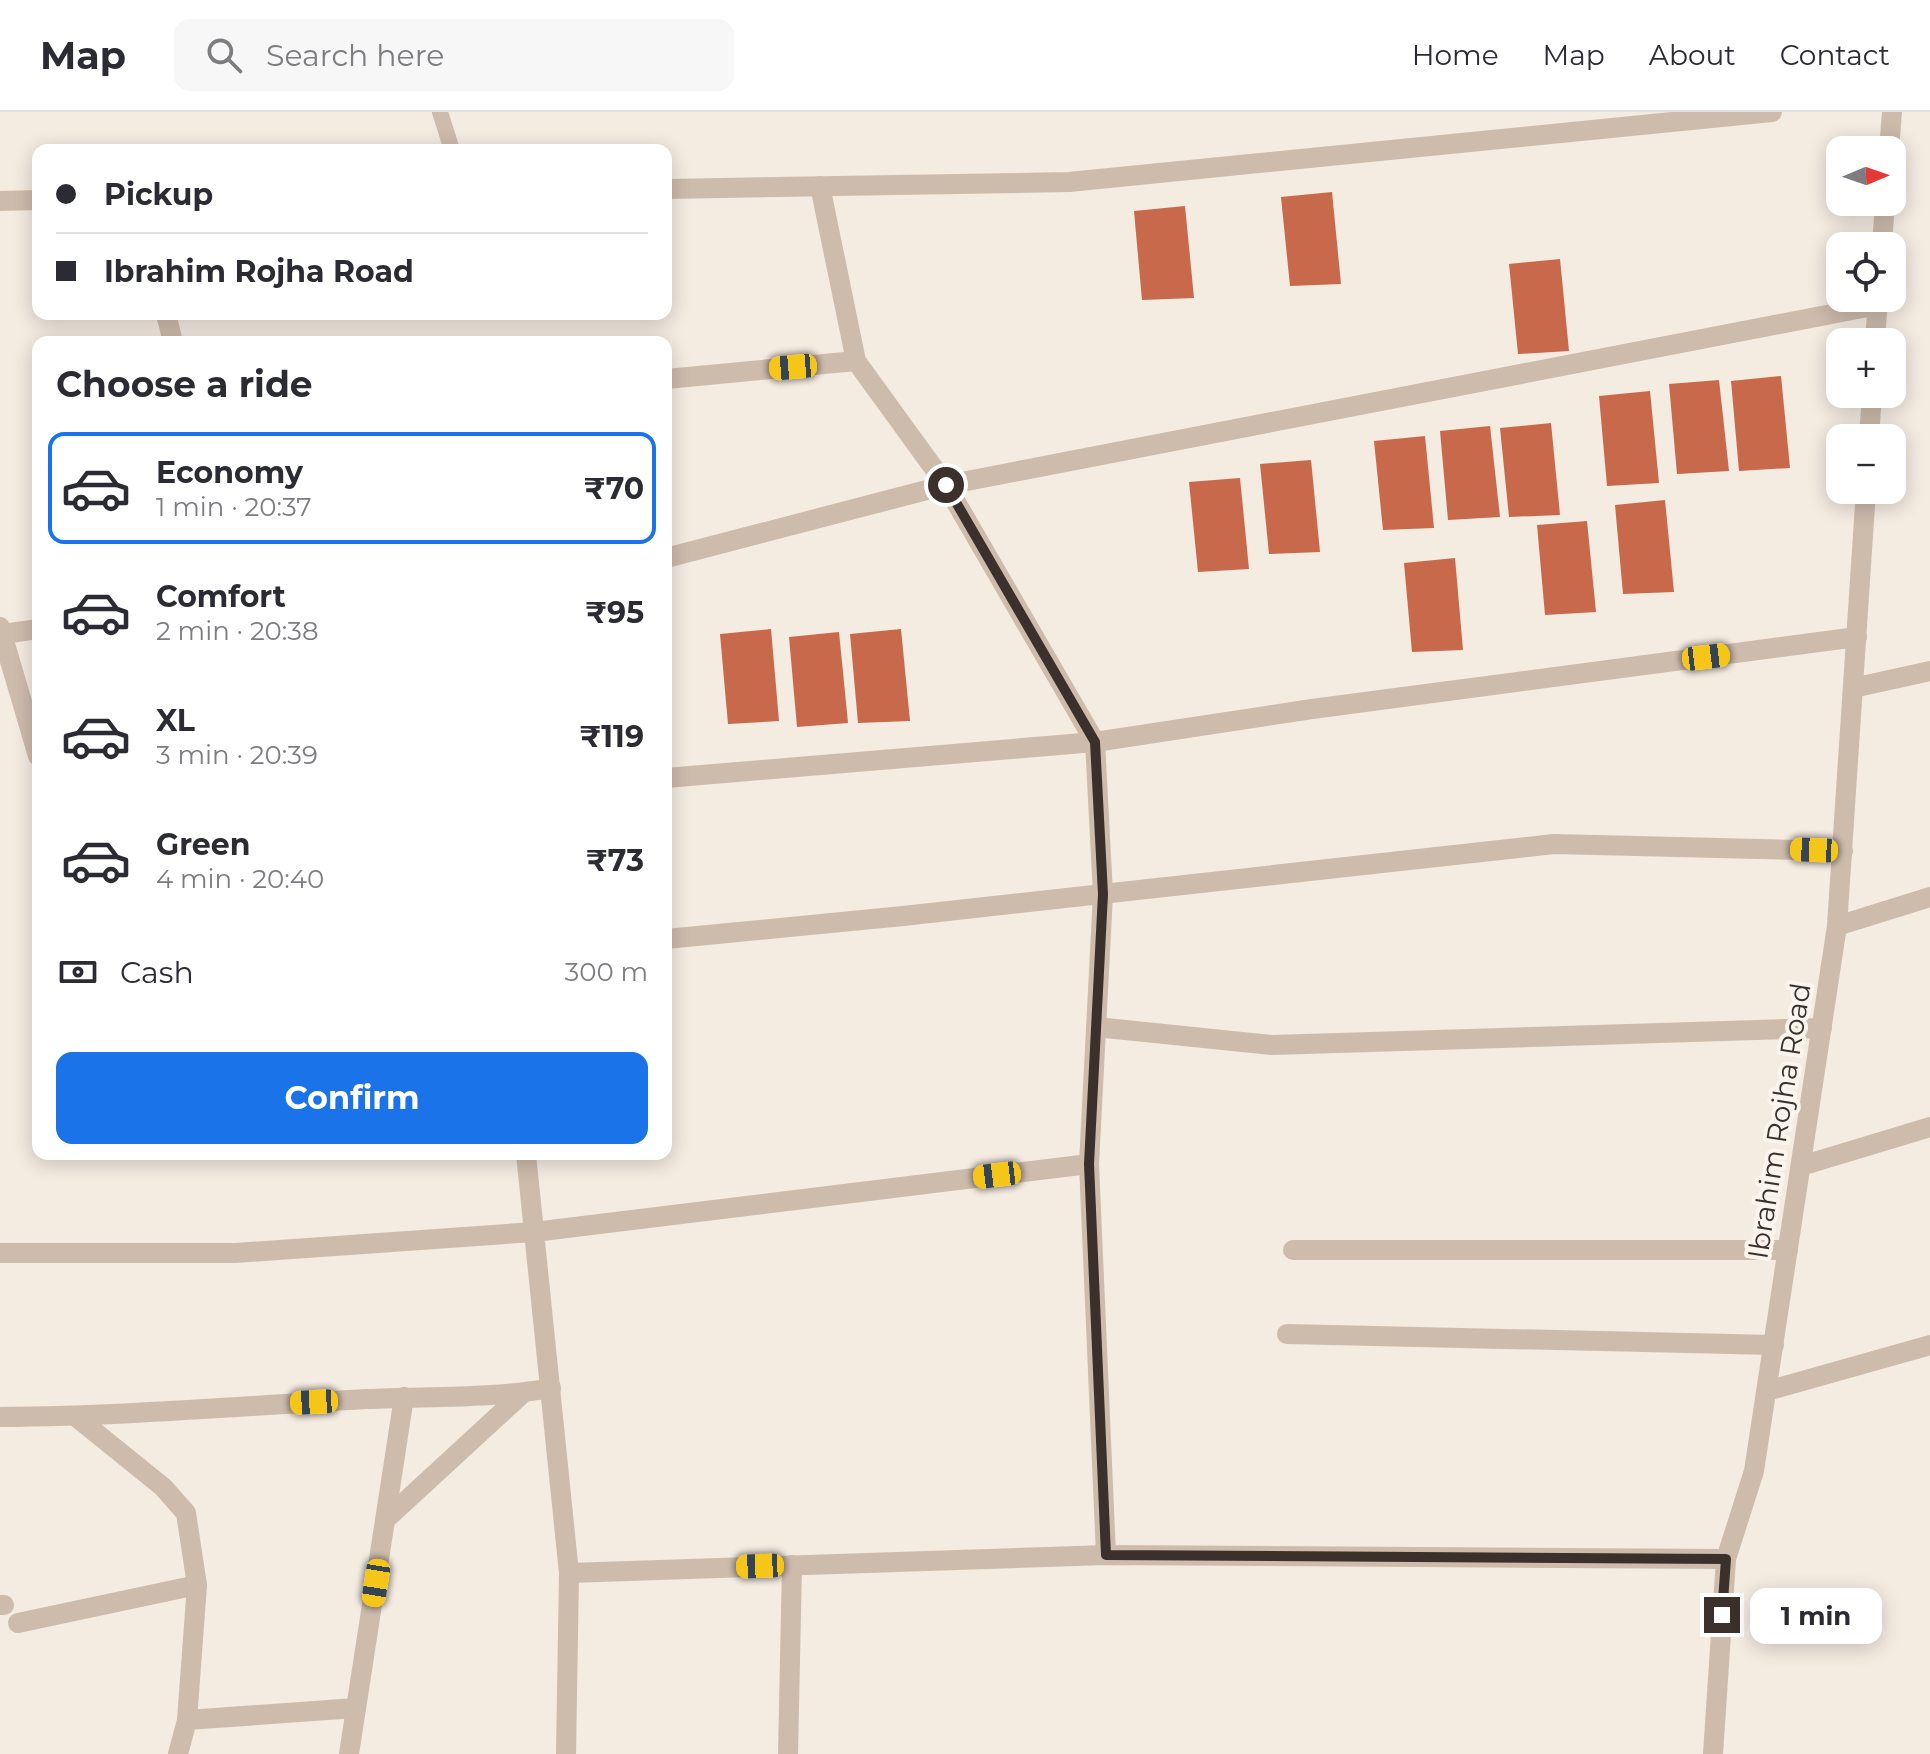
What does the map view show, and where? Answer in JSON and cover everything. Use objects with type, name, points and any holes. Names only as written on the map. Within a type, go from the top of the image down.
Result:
[{"type":"street","points":[[672,189],[1069,182],[1772,112]]},
{"type":"street","points":[[1890,136],[1892,112]]},
{"type":"street","points":[[820,186],[856,361],[946,485],[1095,742],[1103,894],[1089,1164],[1106,1555]]},
{"type":"street","points":[[0,201],[32,200]]},
{"type":"street","points":[[672,556],[946,485],[1826,311]]},
{"type":"street","points":[[672,378],[856,361]]},
{"type":"street","name":"Ibrahim Rojha Road","points":[[1713,1754],[1726,1559],[1754,1471],[1837,926],[1865,504]]},
{"type":"street","points":[[32,629],[1,630],[32,736]]},
{"type":"street","points":[[672,777],[1095,742],[1328,706],[1857,637]]},
{"type":"street","points":[[1853,688],[1930,671]]},
{"type":"street","points":[[672,938],[1554,844],[1843,851]]},
{"type":"street","points":[[1837,926],[1930,897]]},
{"type":"street","points":[[1096,1027],[1272,1045],[1822,1028]]},
{"type":"street","points":[[1801,1166],[1930,1127]]},
{"type":"street","points":[[527,1160],[569,1573],[566,1754]]},
{"type":"street","points":[[0,1253],[235,1253],[534,1232],[1089,1164]]},
{"type":"street","points":[[1293,1250],[1788,1250]]},
{"type":"street","points":[[1287,1334],[1774,1345]]},
{"type":"street","points":[[1767,1391],[1930,1345]]},
{"type":"street","points":[[0,1417],[522,1394],[551,1388]]},
{"type":"street","points":[[385,1520],[522,1394]]},
{"type":"street","points":[[349,1754],[404,1397]]},
{"type":"street","points":[[75,1416],[163,1487],[186,1513],[197,1585],[187,1720],[178,1754]]},
{"type":"street","points":[[569,1573],[1106,1555],[1726,1559]]},
{"type":"street","points":[[788,1754],[792,1565]]},
{"type":"street","points":[[18,1623],[197,1585]]},
{"type":"street","points":[[187,1720],[356,1708]]},
{"type":"lane","points":[[440,112],[450,144]]},
{"type":"building","points":[[1332,192],[1341,284],[1290,286],[1281,197]]},
{"type":"building","points":[[1185,206],[1194,298],[1142,300],[1134,211]]},
{"type":"building","points":[[1560,259],[1569,351],[1518,354],[1509,264]]},
{"type":"building","points":[[1781,376],[1790,468],[1739,471],[1731,381]]},
{"type":"building","points":[[1719,380],[1729,471],[1677,474],[1669,384]]},
{"type":"building","points":[[1650,391],[1659,483],[1607,486],[1599,396]]},
{"type":"building","points":[[1551,423],[1560,515],[1509,517],[1500,428]]},
{"type":"building","points":[[1490,426],[1500,517],[1448,520],[1440,431]]},
{"type":"building","points":[[1425,436],[1434,528],[1383,530],[1374,441]]},
{"type":"building","points":[[1311,460],[1320,552],[1269,554],[1260,464]]},
{"type":"building","points":[[1240,478],[1249,569],[1198,572],[1189,482]]},
{"type":"building","points":[[1665,500],[1674,592],[1623,594],[1615,505]]},
{"type":"building","points":[[1587,521],[1596,612],[1545,615],[1537,525]]},
{"type":"building","points":[[1455,558],[1463,650],[1412,652],[1404,563]]},
{"type":"building","points":[[771,629],[779,721],[728,724],[720,634]]},
{"type":"building","points":[[901,629],[910,721],[858,723],[850,634]]},
{"type":"building","points":[[839,632],[848,723],[797,727],[789,637]]},
{"type":"route","points":[[946,485],[1095,742],[1103,894],[1089,1164],[1106,1555],[1726,1559],[1722,1615]]}]
